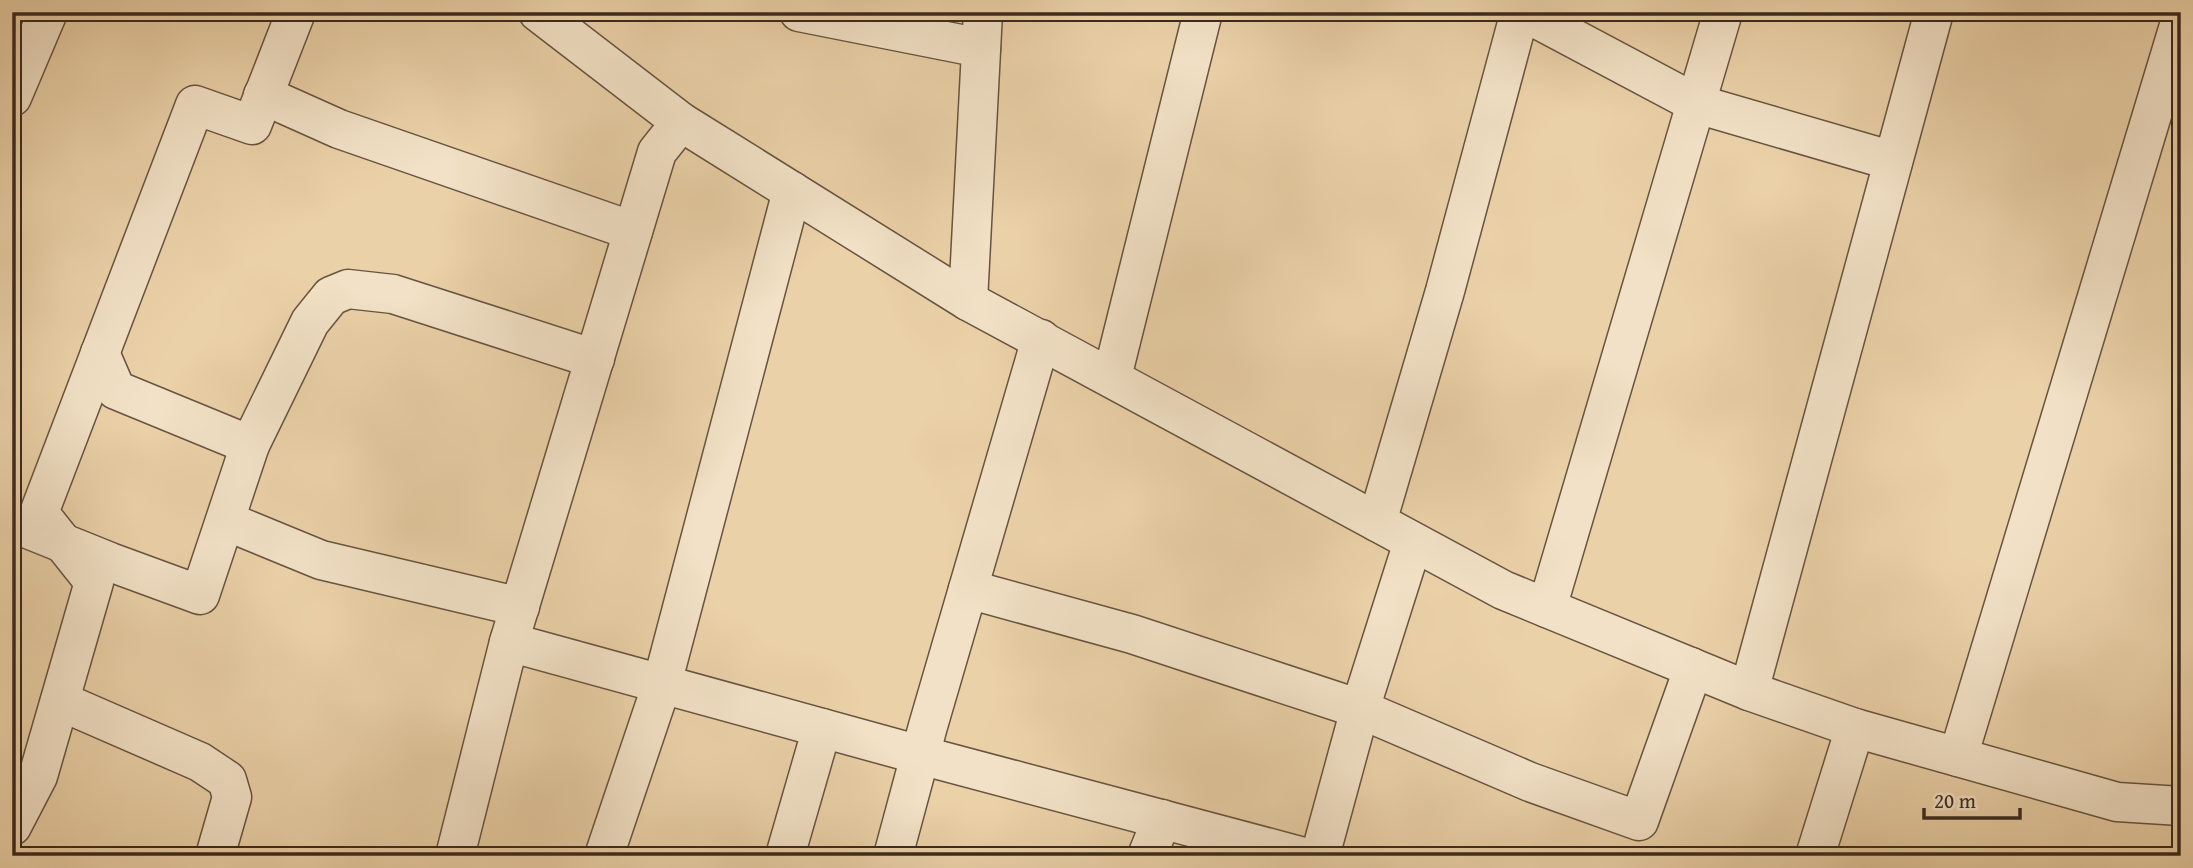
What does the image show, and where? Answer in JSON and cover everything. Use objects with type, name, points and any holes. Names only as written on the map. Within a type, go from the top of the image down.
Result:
[{"type":"street","points":[[12,97],[48,12]]},
{"type":"street","points":[[12,826],[38,776],[94,582],[39,513],[195,105],[252,125],[296,12]]},
{"type":"street","points":[[538,12],[681,122],[968,302],[1112,377],[1503,590],[1749,691],[1855,728],[2117,802],[2181,806]]},
{"type":"street","points":[[799,12],[982,30],[968,302]]},
{"type":"street","points":[[1112,377],[1203,12]]},
{"type":"street","points":[[1377,522],[1445,291],[1522,12],[1697,104],[1893,161]]},
{"type":"street","points":[[1547,608],[1723,12]]},
{"type":"street","points":[[1749,691],[1934,12]]},
{"type":"street","points":[[1958,757],[2168,104],[2181,19]]},
{"type":"street","points":[[264,95],[339,129],[633,231]]},
{"type":"street","points":[[455,856],[514,624],[657,152],[681,122]]},
{"type":"street","points":[[604,856],[662,684],[792,191]]},
{"type":"street","points":[[12,526],[28,528],[200,595],[250,445],[310,322],[331,296],[348,289],[393,294],[595,359]]},
{"type":"street","points":[[893,856],[1041,339]]},
{"type":"street","points":[[100,353],[116,390],[250,445]]},
{"type":"street","points":[[226,521],[321,560],[514,624],[662,684],[1300,856]]},
{"type":"street","points":[[1320,856],[1360,709],[1413,542]]},
{"type":"street","points":[[968,589],[1132,634],[1360,709],[1530,782],[1639,821],[1691,675],[1691,667]]},
{"type":"street","points":[[60,701],[200,762],[227,780],[232,797],[215,856]]},
{"type":"street","points":[[785,856],[822,728]]},
{"type":"street","points":[[1815,856],[1855,728]]},
{"type":"street","points":[[1147,856],[1163,819]]}]
